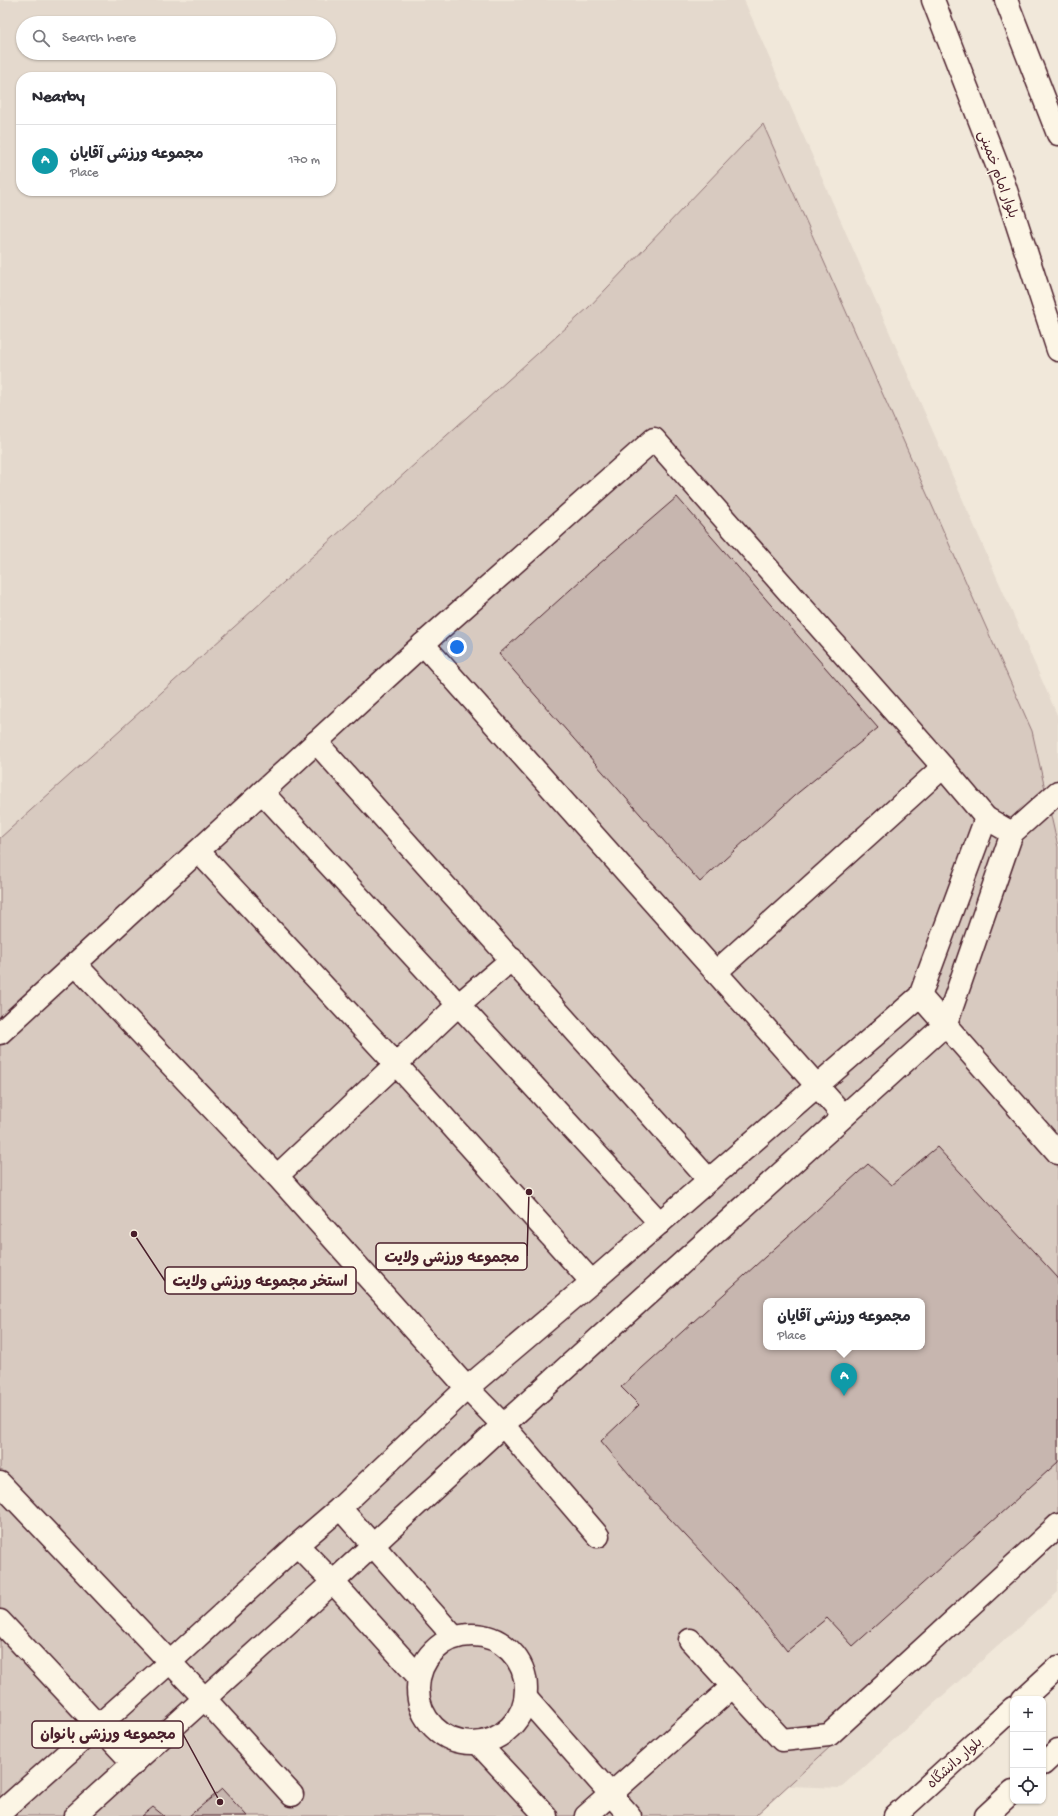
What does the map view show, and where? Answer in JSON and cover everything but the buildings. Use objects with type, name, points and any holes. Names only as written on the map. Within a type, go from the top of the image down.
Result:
[{"type":"street","name":"بلوار امام خمینی","points":[[933,0],[1002,178],[1058,350]]},
{"type":"street","points":[[1006,0],[1058,134]]},
{"type":"street","points":[[0,1033],[423,644],[654,439],[943,767],[986,818],[1012,832]]},
{"type":"street","points":[[423,644],[844,1116]]},
{"type":"street","points":[[316,742],[709,1180]]},
{"type":"street","points":[[716,972],[943,767]]},
{"type":"street","points":[[262,792],[660,1223]]},
{"type":"street","points":[[75,1816],[134,1764],[503,1425],[946,1024],[1012,832],[1058,792]]},
{"type":"street","points":[[0,1813],[170,1662],[297,1544],[340,1508],[467,1388],[592,1282],[920,996],[986,818]]},
{"type":"street","points":[[198,851],[396,1064],[592,1282]]},
{"type":"street","points":[[276,1176],[458,1005],[512,959]]},
{"type":"street","points":[[75,964],[276,1176],[467,1388],[503,1425],[598,1536]]},
{"type":"street","points":[[920,996],[1058,1153]]},
{"type":"street","points":[[0,1483],[205,1699],[292,1795]]},
{"type":"street","points":[[340,1508],[454,1637]]},
{"type":"street","points":[[690,1640],[782,1740],[829,1735],[1058,1525]]},
{"type":"street","points":[[297,1544],[418,1676]]},
{"type":"street","points":[[0,1621],[134,1764]]},
{"type":"street","points":[[473,1634],[492,1638],[508,1648],[520,1662],[526,1680],[526,1698],[520,1715],[510,1728],[495,1738],[478,1743],[461,1743],[444,1736],[431,1725],[421,1711],[417,1694],[418,1676],[426,1659],[438,1646],[454,1637],[473,1634]]},
{"type":"street","points":[[1025,1696],[1058,1666]]},
{"type":"street","points":[[586,1816],[610,1793],[732,1687]]},
{"type":"street","points":[[526,1698],[630,1816]]},
{"type":"street","name":"بلوار دانشگاه","points":[[895,1816],[1010,1711]]},
{"type":"street","points":[[478,1743],[546,1816]]},
{"type":"street","points":[[1046,1761],[1058,1750]]},
{"type":"street","points":[[986,1816],[1010,1794]]},
{"type":"shaded area","points":[[0,0],[744,0],[1058,717],[1058,1592],[840,1788],[766,1785],[0,1816]]},
{"type":"shaded area","points":[[763,124],[1032,731],[1058,847],[1058,1537],[755,1816],[0,1816],[0,838],[588,308]]},
{"type":"place","name":"مجموعه ورزشی ولایت","points":[[529,1192]]},
{"type":"place","name":"استخر مجموعه ورزشی ولایت","points":[[134,1234]]},
{"type":"place","name":"مجموعه ورزشی آقایان","points":[[844,1396]]},
{"type":"place","name":"مجموعه ورزشی بانوان","points":[[220,1802]]}]
